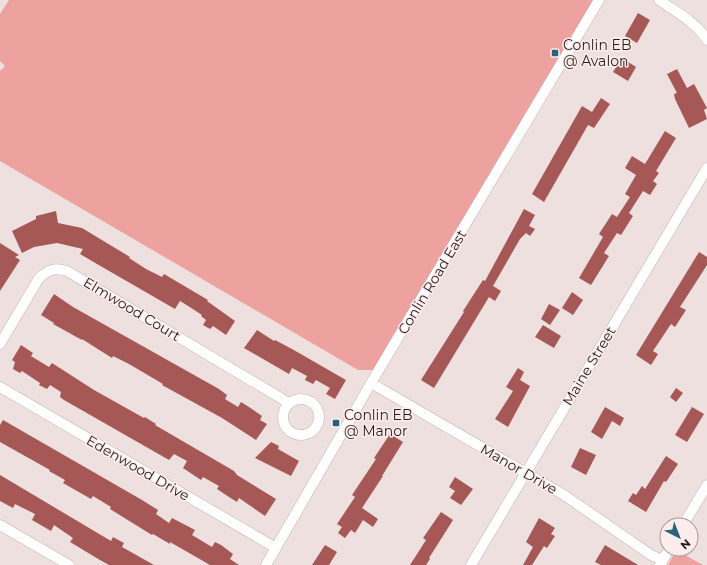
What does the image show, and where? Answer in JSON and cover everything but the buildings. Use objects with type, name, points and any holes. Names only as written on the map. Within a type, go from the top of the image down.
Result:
[{"type":"street","name":"Conlin Road East","points":[[266,565],[371,383],[599,0]]},
{"type":"street","points":[[658,0],[686,18],[697,27],[707,40]]},
{"type":"street","name":"Maine Street","points":[[471,565],[707,168]]},
{"type":"street","name":"Elmwood Court","points":[[0,344],[39,278],[47,271],[61,269],[74,275],[289,403]]},
{"type":"street","name":"Manor Drive","points":[[371,383],[564,495],[661,562]]},
{"type":"street","name":"Edenwood Drive","points":[[0,387],[276,548]]},
{"type":"street","points":[[688,517],[707,485]]},
{"type":"street","points":[[0,525],[69,565]]},
{"type":"shaded area","points":[[9,0],[599,0],[378,370],[358,370],[0,161],[0,71],[5,66],[0,61],[0,14]]},
{"type":"shaded area","points":[[672,557],[689,557],[703,565],[668,565]]},
{"type":"place","name":"Conlin EB @ Avalon","points":[[555,53]]},
{"type":"place","name":"Conlin EB @ Manor","points":[[336,423]]}]
